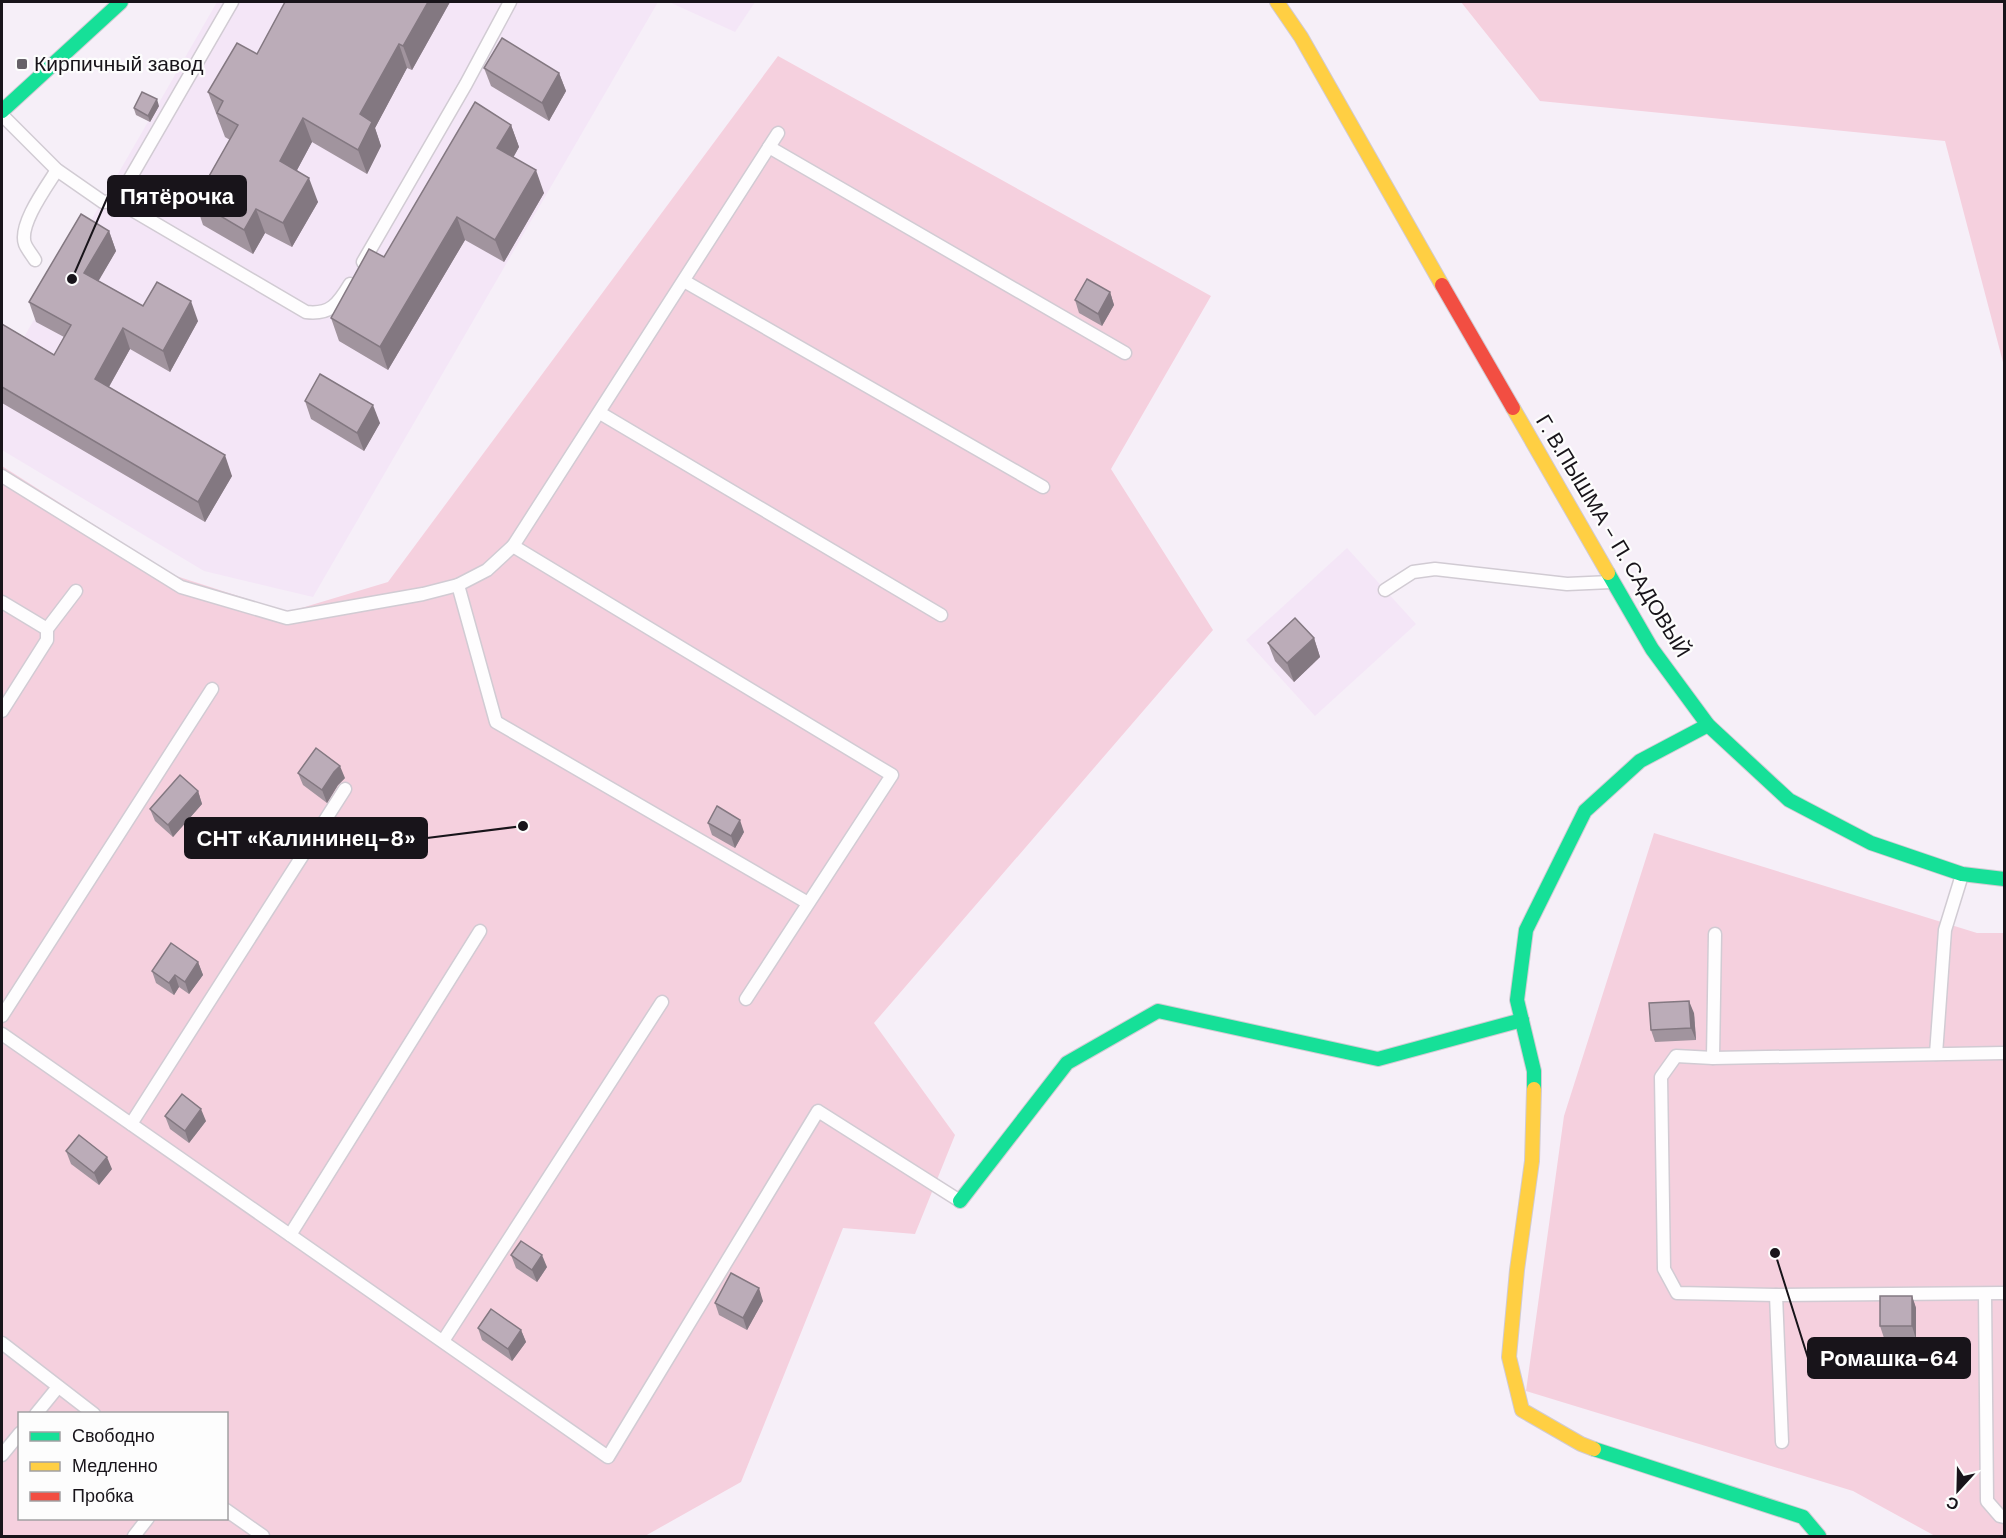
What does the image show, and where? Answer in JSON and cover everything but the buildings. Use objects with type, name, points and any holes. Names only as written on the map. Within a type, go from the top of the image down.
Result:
[{"type":"street","points":[[2,113],[121,2]]},
{"type":"street","name":"Г. В.ПЫШМА - П. САДОВЫЙ","points":[[1277,2],[1301,37],[1652,649],[1708,725],[1789,800],[1871,843],[1962,874],[2004,879]]},
{"type":"street","points":[[1708,725],[1640,761],[1585,811],[1526,930],[1517,1000],[1534,1071],[1532,1161],[1517,1270],[1509,1357],[1522,1410],[1581,1444],[1633,1463],[1725,1490],[1803,1517],[1819,1536]]},
{"type":"street","points":[[960,1201],[1067,1063],[1158,1011],[1378,1059],[1522,1020]]},
{"type":"lane","points":[[117,201],[232,2]]},
{"type":"lane","points":[[2,113],[57,170],[103,202],[117,201],[306,312],[320,314],[339,302],[466,84],[510,2]]},
{"type":"lane","points":[[2,476],[182,587],[287,618],[423,594],[458,585],[487,570],[513,546],[778,133]]},
{"type":"lane","points":[[769,147],[1125,353]]},
{"type":"lane","points":[[35,260],[24,243],[25,228],[37,202],[57,170]]},
{"type":"lane","points":[[684,281],[1043,488]]},
{"type":"lane","points":[[600,413],[941,615]]},
{"type":"lane","points":[[513,546],[892,776],[746,999]]},
{"type":"lane","points":[[1385,590],[1413,572],[1435,569],[1567,584],[1613,582]]},
{"type":"lane","points":[[458,585],[496,722],[808,903]]},
{"type":"lane","points":[[2,711],[47,640],[47,629],[76,591]]},
{"type":"lane","points":[[2,602],[47,629]]},
{"type":"lane","points":[[2,1016],[212,688]]},
{"type":"lane","points":[[131,1124],[345,789]]},
{"type":"lane","points":[[1936,1054],[1945,930],[1962,874]]},
{"type":"lane","points":[[290,1235],[480,931]]},
{"type":"lane","points":[[1713,1058],[1715,934]]},
{"type":"lane","points":[[443,1341],[662,1002]]},
{"type":"lane","points":[[2,1034],[608,1457],[818,1111],[960,1201]]},
{"type":"lane","points":[[2004,1053],[1713,1058],[1676,1056],[1661,1077],[1664,1269],[1677,1293],[1776,1295],[2004,1293]]},
{"type":"lane","points":[[1985,1294],[1988,1501],[2000,1516],[2004,1517]]},
{"type":"lane","points":[[1776,1295],[1782,1442]]},
{"type":"lane","points":[[2,1343],[93,1412]]},
{"type":"lane","points":[[37,1412],[58,1387]]},
{"type":"lane","points":[[2,1455],[18,1435]]},
{"type":"lane","points":[[228,1511],[263,1536]]},
{"type":"lane","points":[[134,1536],[146,1520]]},
{"type":"shaded area","points":[[217,2],[658,2],[313,597],[204,571],[2,450],[2,327],[24,337]]},
{"type":"shaded area","points":[[669,2],[755,2],[735,32]]},
{"type":"shaded area","points":[[1461,2],[2004,2],[2004,366],[1945,141],[1540,101]]},
{"type":"shaded area","points":[[778,56],[1211,296],[1111,469],[1213,630],[874,1023],[955,1135],[915,1234],[843,1228],[741,1482],[645,1536],[2,1536],[2,466],[173,575],[288,612],[388,582]]},
{"type":"shaded area","points":[[1347,548],[1416,624],[1315,716],[1246,640]]},
{"type":"shaded area","points":[[1654,833],[1977,933],[2004,933],[2004,1536],[1935,1536],[1853,1491],[1526,1391],[1564,1116]]},
{"type":"traffic: fast","points":[[2,111],[121,2]]},
{"type":"traffic: fast","points":[[1608,573],[1652,649],[1708,725],[1789,800],[1871,843],[1962,874],[2004,879]]},
{"type":"traffic: fast","points":[[1534,1089],[1534,1071],[1517,1000],[1526,930],[1585,811],[1640,761],[1708,725]]},
{"type":"traffic: fast","points":[[960,1201],[1067,1063],[1158,1011],[1378,1059],[1522,1020]]},
{"type":"traffic: fast","points":[[1594,1449],[1803,1517],[1819,1536]]},
{"type":"traffic: slow","points":[[1277,2],[1301,37],[1442,285]]},
{"type":"traffic: slow","points":[[1513,408],[1608,573]]},
{"type":"traffic: slow","points":[[1534,1089],[1532,1161],[1517,1270],[1509,1357],[1522,1410],[1594,1449]]},
{"type":"traffic: jam","points":[[1442,285],[1513,408]]},
{"type":"place","name":"Кирпичный завод","points":[[22,64]]},
{"type":"place","name":"Пятёрочка","points":[[72,279]]},
{"type":"place","name":"СНТ «Калининец-8»","points":[[523,826]]},
{"type":"place","name":"Ромашка-64","points":[[1775,1253]]}]
